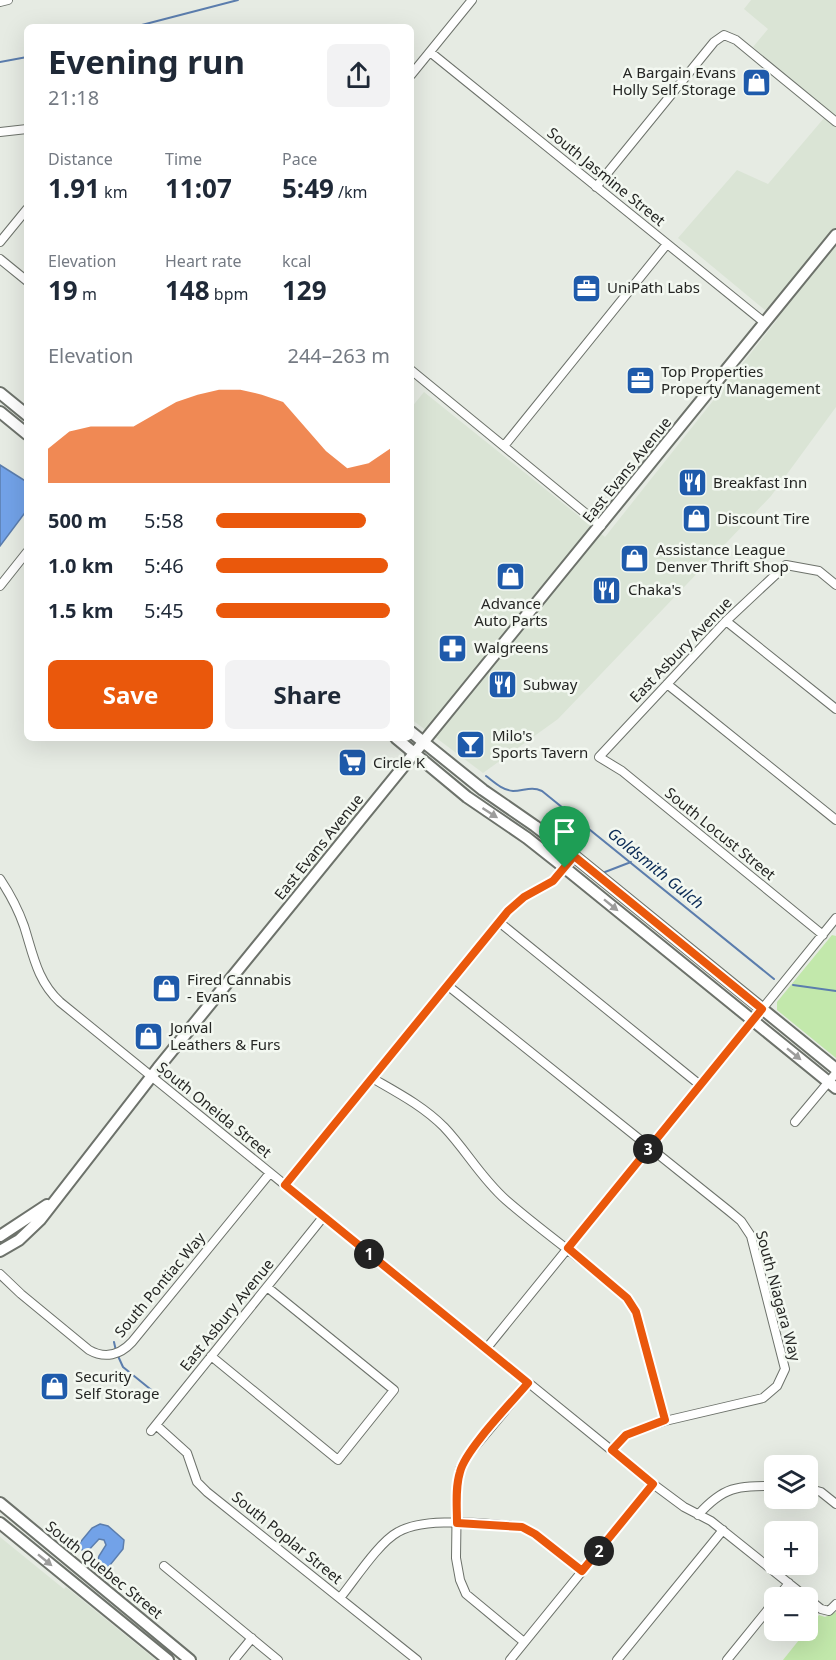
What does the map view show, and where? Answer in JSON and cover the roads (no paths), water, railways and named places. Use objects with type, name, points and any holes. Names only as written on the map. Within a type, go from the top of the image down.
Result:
[{"type":"main road","name":"East Evans Avenue","points":[[0,1251],[32,1230],[152,1077],[836,235]]},
{"type":"main road","points":[[0,393],[24,413]]},
{"type":"main road","points":[[0,412],[24,432]]},
{"type":"main road","points":[[414,734],[483,790],[544,832],[836,1071]]},
{"type":"main road","points":[[399,741],[472,801],[524,836],[565,868],[832,1085]]},
{"type":"main road","name":"East Evans Avenue","points":[[0,1236],[54,1200]]},
{"type":"main road","name":"South Quebec Street","points":[[0,1503],[190,1660]]},
{"type":"main road","points":[[0,1509],[21,1521]]},
{"type":"main road","name":"South Quebec Street","points":[[0,1523],[168,1660]]},
{"type":"street","points":[[0,2],[8,0]]},
{"type":"street","points":[[414,71],[472,0]]},
{"type":"street","points":[[596,187],[714,42],[724,36],[735,40],[836,122]]},
{"type":"street","name":"South Jasmine Street","points":[[430,52],[765,323]]},
{"type":"street","points":[[0,132],[24,129]]},
{"type":"street","points":[[0,242],[24,213]]},
{"type":"street","points":[[504,446],[667,244]]},
{"type":"street","points":[[0,259],[24,278]]},
{"type":"street","points":[[414,372],[601,526]]},
{"type":"street","points":[[0,586],[24,556]]},
{"type":"street","name":"East Asbury Avenue","points":[[599,757],[726,621],[786,565],[819,571],[836,585]]},
{"type":"street","points":[[726,621],[836,709]]},
{"type":"street","points":[[668,684],[836,820]]},
{"type":"street","name":"South Locust Street","points":[[599,757],[622,771],[823,935]]},
{"type":"street","points":[[285,1185],[499,922],[517,903],[547,885],[574,856]]},
{"type":"street","name":"South Oneida Street","points":[[0,879],[19,913],[38,973],[50,993],[653,1484],[723,1530],[818,1606],[829,1611],[836,1604]]},
{"type":"street","points":[[499,922],[700,1085]]},
{"type":"street","points":[[486,1349],[762,1009],[834,924]]},
{"type":"street","points":[[447,985],[650,1147]]},
{"type":"street","points":[[795,1122],[832,1085],[836,1071]]},
{"type":"street","points":[[372,1078],[430,1114],[498,1192],[627,1298],[636,1312],[665,1420]]},
{"type":"street","name":"South Niagara Way","points":[[612,1450],[626,1435],[665,1420],[763,1398],[777,1386],[784,1370],[751,1236],[741,1221],[650,1147]]},
{"type":"street","name":"South Pontiac Way","points":[[0,1274],[89,1350],[101,1355],[116,1354],[132,1342],[270,1173]]},
{"type":"street","name":"East Asbury Avenue","points":[[153,1428],[324,1216]]},
{"type":"street","points":[[211,1356],[338,1460],[394,1390],[267,1287]]},
{"type":"street","points":[[524,1642],[466,1594],[460,1580],[456,1558],[457,1486],[460,1469],[468,1455],[528,1383]]},
{"type":"street","name":"South Poplar Street","points":[[153,1428],[187,1453],[195,1478],[201,1486],[417,1660]]},
{"type":"street","points":[[510,1660],[653,1484]]},
{"type":"street","points":[[698,1515],[722,1493],[738,1487],[764,1486]]},
{"type":"street","points":[[818,1491],[836,1504]]},
{"type":"street","points":[[340,1598],[384,1544],[397,1532],[427,1523],[522,1527],[535,1534],[582,1571]]},
{"type":"street","points":[[617,1660],[723,1530]]},
{"type":"street","points":[[164,1566],[278,1660]]},
{"type":"street","points":[[786,1587],[789,1583]]},
{"type":"street","points":[[727,1660],[764,1614]]},
{"type":"street","points":[[234,1660],[252,1638]]},
{"type":"water","points":[[0,465],[24,480],[24,514],[0,546]]},
{"type":"water","points":[[100,1524],[108,1526],[124,1540],[123,1549],[106,1570],[100,1569],[97,1563],[106,1545],[104,1540],[99,1539],[87,1552],[78,1545],[92,1528]]},
{"type":"waterway","points":[[146,24],[238,0]]},
{"type":"waterway","points":[[0,62],[24,58]]},
{"type":"waterway","name":"Goldsmith Gulch","points":[[486,776],[505,789],[542,791],[774,979]]},
{"type":"waterway","points":[[605,872],[631,862]]},
{"type":"waterway","name":"Goldsmith Gulch","points":[[793,985],[836,991]]},
{"type":"waterway","points":[[114,1342],[116,1351]]},
{"type":"waterway","points":[[118,1356],[123,1367],[160,1397]]},
{"type":"place","name":"A Bargain Evans Holly Self Storage","points":[[757,82]]},
{"type":"place","name":"UniPath Labs","points":[[586,288]]},
{"type":"place","name":"Top Properties Property Management","points":[[640,381]]},
{"type":"place","name":"Breakfast Inn","points":[[692,483]]},
{"type":"place","name":"Discount Tire","points":[[696,519]]},
{"type":"place","name":"Assistance League Denver Thrift Shop","points":[[635,559]]},
{"type":"place","name":"Advance Auto Parts","points":[[511,577]]},
{"type":"place","name":"Chaka's","points":[[607,590]]},
{"type":"place","name":"Walgreens","points":[[453,648]]},
{"type":"place","name":"Subway","points":[[502,685]]},
{"type":"place","name":"Milo's Sports Tavern","points":[[471,745]]},
{"type":"place","name":"Circle K","points":[[352,763]]},
{"type":"place","name":"Fired Cannabis - Evans","points":[[166,989]]},
{"type":"place","name":"Jonval Leathers & Furs","points":[[149,1037]]},
{"type":"place","name":"Security Self Storage","points":[[54,1386]]}]
